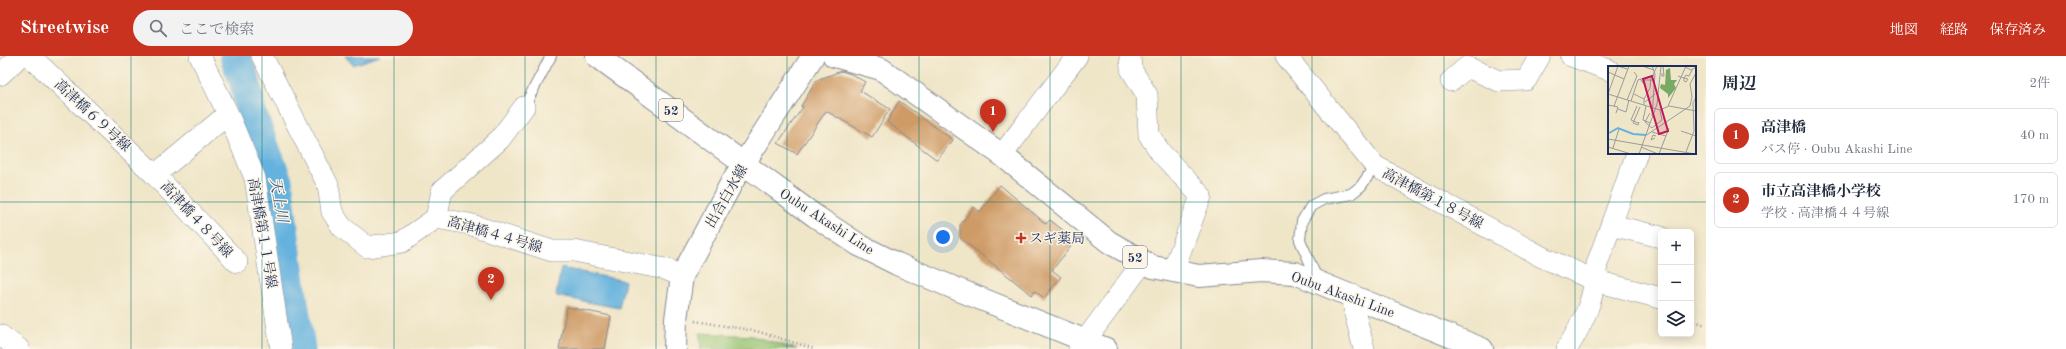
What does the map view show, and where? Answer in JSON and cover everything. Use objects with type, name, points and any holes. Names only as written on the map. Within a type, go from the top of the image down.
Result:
[{"type":"main road","name":"Oubu Akashi Line","points":[[597,56],[815,216],[859,245],[1082,345],[1106,349]]},
{"type":"main road","name":"出合白水線","points":[[675,349],[676,319],[682,276],[732,182],[813,56]]},
{"type":"main road","name":"Oubu Akashi Line","points":[[834,56],[881,69],[1002,155],[1109,242],[1153,268],[1199,276],[1261,270],[1295,273],[1482,349]]},
{"type":"street","points":[[0,75],[20,56]]},
{"type":"street","name":"高津橋６９号線","points":[[30,56],[155,175]]},
{"type":"street","name":"高津橋第１１号線","points":[[200,56],[228,114],[255,178],[282,349]]},
{"type":"street","name":"高津橋４４号線","points":[[262,56],[328,185],[332,212],[342,227],[367,247],[402,242],[436,218],[469,224],[552,251],[574,251],[665,269],[682,276]]},
{"type":"street","points":[[1002,155],[1077,56]]},
{"type":"street","points":[[1130,56],[1131,69],[1147,95],[1148,135],[1161,153],[1201,196],[1173,272]]},
{"type":"street","name":"高津橋第１８号線","points":[[1286,56],[1375,166],[1542,256],[1596,281],[1658,297]]},
{"type":"street","points":[[1451,81],[1467,67],[1499,81],[1526,80],[1540,56]]},
{"type":"street","points":[[1571,56],[1608,70]]},
{"type":"street","points":[[436,218],[442,191],[500,139],[524,107]]},
{"type":"street","name":"高津橋４８号線","points":[[228,114],[155,175],[237,262]]},
{"type":"street","points":[[1567,349],[1586,318],[1596,281],[1597,264],[1637,154]]},
{"type":"street","points":[[1611,225],[1658,236]]},
{"type":"street","points":[[1082,345],[1143,262]]},
{"type":"street","points":[[1352,295],[1354,314],[1364,349]]},
{"type":"street","points":[[0,335],[19,349]]},
{"type":"lane","points":[[524,107],[552,56]]},
{"type":"lane","points":[[1318,282],[1300,240],[1302,222],[1310,206],[1324,199],[1351,194],[1361,186],[1375,166]]},
{"type":"path","points":[[676,319],[756,331],[815,349]]},
{"type":"path","points":[[1694,321],[1706,325]]},
{"type":"green space","points":[[700,333],[752,336],[797,349],[701,349]]},
{"type":"water","points":[[345,56],[380,56],[353,65]]},
{"type":"water","points":[[561,268],[625,281],[619,308],[556,296]]},
{"type":"building","points":[[841,71],[851,74],[865,82],[860,91],[890,109],[872,137],[826,111],[797,154],[778,143],[803,107],[801,106],[817,80]]},
{"type":"building","points":[[899,101],[953,140],[937,160],[887,122]]},
{"type":"building","points":[[1000,185],[1046,224],[1050,220],[1064,231],[1061,236],[1072,245],[1052,270],[1061,277],[1044,298],[1035,291],[1032,295],[960,238],[960,225],[974,207],[980,212]]},
{"type":"building","points":[[567,307],[611,316],[605,349],[559,349]]},
{"type":"waterway","name":"天上川","points":[[235,56],[245,82],[252,116],[277,181],[300,349]]},
{"type":"place","name":"高津橋","points":[[993,132]]},
{"type":"place","name":"スギ薬局","points":[[1021,238]]},
{"type":"place","name":"市立高津橋小学校","points":[[491,300]]}]
